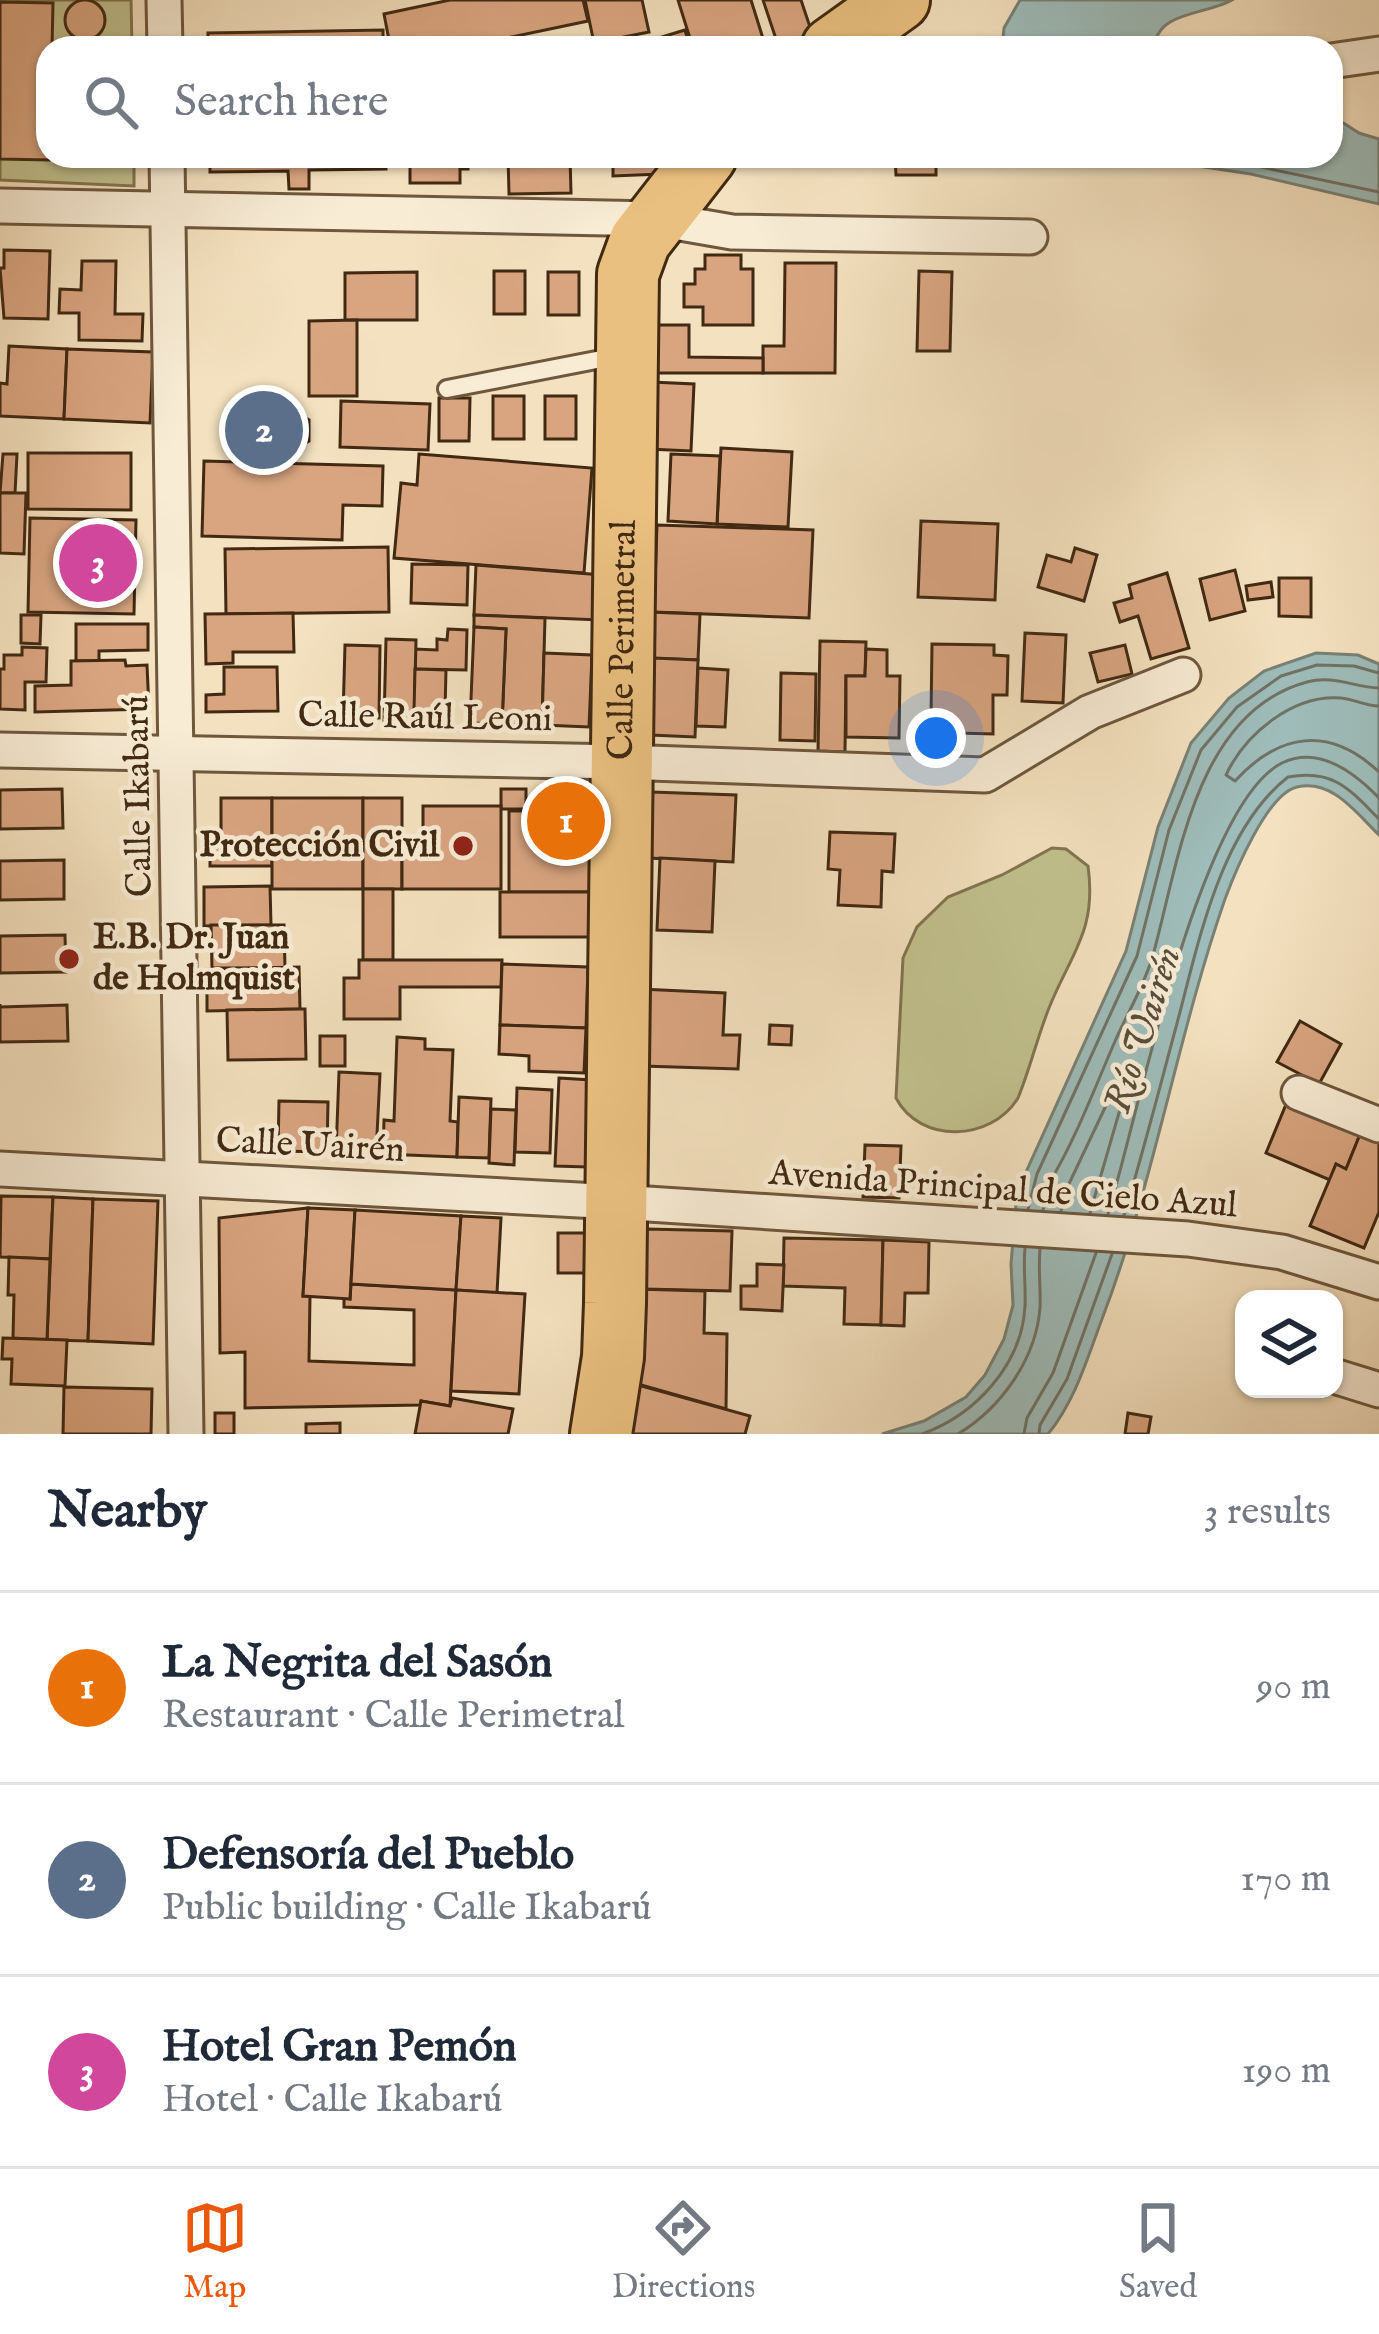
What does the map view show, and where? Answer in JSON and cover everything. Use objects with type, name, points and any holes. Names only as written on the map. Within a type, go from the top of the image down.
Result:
[{"type":"highway","points":[[849,36],[899,0]]},
{"type":"highway","name":"Calle Perimetral","points":[[601,1434],[613,1357],[624,355],[632,257],[697,168]]},
{"type":"street","points":[[164,0],[165,36]]},
{"type":"street","points":[[1343,60],[1379,54]]},
{"type":"street","name":"Calle Ikabarú","points":[[167,168],[186,1434]]},
{"type":"street","points":[[0,206],[657,219],[748,233],[1030,237]]},
{"type":"street","name":"Calle Raúl Leoni","points":[[0,750],[621,761],[985,775],[1090,712],[1184,674]]},
{"type":"street","points":[[1299,1094],[1379,1125]]},
{"type":"street","name":"Calle Uairén","points":[[0,1169],[616,1202]]},
{"type":"street","name":"Avenida Principal de Cielo Azul","points":[[616,1202],[1164,1237],[1282,1252],[1379,1282]]},
{"type":"street","points":[[1343,1379],[1379,1390]]},
{"type":"lane","points":[[447,389],[624,355]]},
{"type":"green space","points":[[0,0],[131,0],[132,36],[36,36],[36,168],[134,168],[134,186],[0,180]]},
{"type":"green space","points":[[1052,848],[1066,849],[1088,866],[1089,908],[1018,1098],[1006,1113],[974,1129],[956,1132],[921,1124],[896,1098],[903,958],[917,927],[948,897]]},
{"type":"water","points":[[1020,0],[1232,0],[1173,21],[1157,36],[1003,36]]},
{"type":"water","points":[[1343,123],[1379,139],[1379,204],[1211,168],[1343,168]]},
{"type":"water","name":"Río Uairén","points":[[1316,653],[1358,655],[1379,664],[1379,835],[1343,800],[1310,786],[1286,793],[1254,836],[1208,951],[1120,1268],[1066,1408],[1048,1434],[882,1434],[924,1421],[966,1397],[985,1375],[1004,1339],[1013,1305],[1017,1192],[1126,951],[1158,827],[1191,743],[1229,698],[1264,671]]},
{"type":"building","points":[[450,0],[583,0],[588,21],[516,36],[388,36],[384,14]]},
{"type":"building","points":[[585,0],[642,0],[649,32],[593,36]]},
{"type":"building","points":[[678,0],[751,0],[762,36],[689,36]]},
{"type":"building","points":[[763,0],[801,0],[813,36],[775,36]]},
{"type":"building","points":[[77,1],[93,1],[104,12],[104,28],[97,36],[73,36],[66,28],[66,12]]},
{"type":"building","points":[[0,2],[53,3],[52,36],[36,36],[36,160],[0,159]]},
{"type":"building","points":[[383,30],[383,36],[208,36]]},
{"type":"building","points":[[210,168],[386,169],[309,170],[309,189],[289,189],[288,171],[210,172]]},
{"type":"building","points":[[410,168],[468,168],[460,169],[460,183],[410,183]]},
{"type":"building","points":[[508,168],[570,168],[571,193],[509,194]]},
{"type":"building","points":[[613,168],[661,168],[661,174],[613,176]]},
{"type":"building","points":[[896,168],[936,168],[936,175],[896,175]]},
{"type":"building","points":[[4,250],[50,251],[48,319],[4,318],[0,268],[4,268]]},
{"type":"building","points":[[705,255],[741,255],[741,269],[753,269],[753,325],[703,325],[703,307],[684,307],[684,284],[695,284],[695,269],[705,269]]},
{"type":"building","points":[[82,261],[116,261],[115,314],[143,314],[142,341],[79,340],[79,313],[59,313],[60,289],[81,290]]},
{"type":"building","points":[[785,263],[836,263],[835,373],[763,373],[763,346],[784,346]]},
{"type":"building","points":[[494,271],[525,271],[525,314],[494,314]]},
{"type":"building","points":[[919,271],[952,272],[950,351],[917,351]]},
{"type":"building","points":[[417,272],[417,320],[345,320],[345,273]]},
{"type":"building","points":[[548,272],[579,272],[579,315],[548,315]]},
{"type":"building","points":[[357,320],[357,396],[309,396],[309,321]]},
{"type":"building","points":[[649,325],[689,325],[689,357],[763,358],[763,373],[649,373]]},
{"type":"building","points":[[9,346],[67,349],[64,419],[0,416],[0,383],[7,384]]},
{"type":"building","points":[[67,349],[153,352],[150,423],[64,419]]},
{"type":"building","points":[[651,382],[694,384],[691,451],[648,449]]},
{"type":"building","points":[[493,396],[524,396],[524,439],[493,439]]},
{"type":"building","points":[[545,396],[576,396],[576,439],[545,439]]},
{"type":"building","points":[[439,398],[470,398],[469,441],[439,441]]},
{"type":"building","points":[[341,401],[430,404],[428,450],[340,447]]},
{"type":"building","points":[[244,409],[262,419],[291,410],[309,420],[309,441],[290,451],[273,440],[261,440],[243,450],[225,439],[226,418]]},
{"type":"building","points":[[721,448],[792,452],[788,527],[717,524]]},
{"type":"building","points":[[28,453],[131,453],[131,510],[28,509]]},
{"type":"building","points":[[3,454],[17,454],[15,493],[0,493]]},
{"type":"building","points":[[419,454],[592,468],[584,573],[394,558],[401,483],[417,485]]},
{"type":"building","points":[[671,454],[720,456],[717,524],[668,521]]},
{"type":"building","points":[[204,461],[383,466],[382,506],[343,505],[342,540],[202,536]]},
{"type":"building","points":[[0,493],[26,493],[24,554],[0,553]]},
{"type":"building","points":[[30,518],[136,520],[134,614],[28,612]]},
{"type":"building","points":[[921,521],[998,524],[995,600],[918,597]]},
{"type":"building","points":[[657,525],[813,530],[809,618],[654,612]]},
{"type":"building","points":[[388,547],[389,612],[226,614],[225,549]]},
{"type":"building","points":[[1075,548],[1097,555],[1084,601],[1038,587],[1047,555],[1071,562]]},
{"type":"building","points":[[412,564],[468,565],[467,605],[411,603]]},
{"type":"building","points":[[476,565],[602,575],[600,620],[474,615]]},
{"type":"building","points":[[1235,570],[1245,611],[1210,620],[1200,579]]},
{"type":"building","points":[[1167,573],[1189,648],[1151,659],[1138,616],[1120,622],[1114,603],[1132,598],[1129,585]]},
{"type":"building","points":[[1279,578],[1311,578],[1311,617],[1279,616]]},
{"type":"building","points":[[1271,582],[1273,597],[1248,600],[1246,586]]},
{"type":"building","points":[[647,612],[700,614],[698,660],[645,658]]},
{"type":"building","points":[[293,613],[294,652],[233,652],[233,663],[206,664],[205,614]]},
{"type":"building","points":[[21,615],[41,615],[40,644],[21,643]]},
{"type":"building","points":[[474,615],[545,618],[542,725],[502,724],[506,629],[474,627]]},
{"type":"building","points":[[76,624],[148,624],[148,650],[99,651],[99,661],[76,661]]},
{"type":"building","points":[[474,627],[506,629],[502,724],[470,723]]},
{"type":"building","points":[[448,629],[467,630],[466,670],[415,669],[415,649],[437,650],[437,639],[447,640]]},
{"type":"building","points":[[1025,633],[1066,635],[1063,703],[1022,701]]},
{"type":"building","points":[[386,639],[416,640],[414,725],[384,724]]},
{"type":"building","points":[[820,641],[866,642],[865,676],[846,676],[845,752],[818,751]]},
{"type":"building","points":[[932,644],[994,645],[994,655],[1008,656],[1007,695],[993,695],[993,734],[957,733],[956,747],[926,747]]},
{"type":"building","points":[[345,645],[380,646],[379,718],[343,717]]},
{"type":"building","points":[[1125,645],[1132,674],[1098,682],[1090,653]]},
{"type":"building","points":[[22,647],[47,648],[46,682],[25,682],[25,710],[0,709],[4,655],[22,655]]},
{"type":"building","points":[[866,649],[887,650],[887,676],[900,676],[899,738],[846,737],[846,676],[865,676]]},
{"type":"building","points":[[544,653],[592,655],[589,727],[542,725]]},
{"type":"building","points":[[654,658],[698,660],[695,737],[651,735]]},
{"type":"building","points":[[125,660],[126,666],[147,665],[149,709],[35,712],[35,686],[71,685],[71,661]]},
{"type":"building","points":[[224,667],[277,667],[278,711],[206,712],[206,695],[224,694]]},
{"type":"building","points":[[698,668],[728,670],[725,727],[696,726]]},
{"type":"building","points":[[415,669],[446,670],[445,712],[414,711]]},
{"type":"building","points":[[781,673],[816,674],[815,741],[780,740]]},
{"type":"building","points":[[62,789],[63,828],[0,829],[0,790]]},
{"type":"building","points":[[501,789],[526,789],[526,809],[501,809]]},
{"type":"building","points":[[651,792],[736,795],[733,862],[648,858]]},
{"type":"building","points":[[221,798],[272,798],[272,866],[210,866],[210,831],[221,831]]},
{"type":"building","points":[[272,798],[363,798],[363,889],[272,889]]},
{"type":"building","points":[[363,798],[402,798],[402,889],[363,889]]},
{"type":"building","points":[[557,801],[598,801],[598,892],[509,892],[509,811],[557,811]]},
{"type":"building","points":[[423,806],[501,806],[501,889],[402,889],[402,849],[423,849]]},
{"type":"building","points":[[830,832],[895,834],[893,872],[882,871],[881,907],[838,905],[840,870],[828,869]]},
{"type":"building","points":[[660,858],[715,861],[712,932],[657,930]]},
{"type":"building","points":[[64,860],[64,899],[0,900],[0,861]]},
{"type":"building","points":[[270,886],[271,925],[204,926],[204,887]]},
{"type":"building","points":[[363,889],[393,889],[393,960],[363,960]]},
{"type":"building","points":[[500,892],[598,892],[598,937],[500,937]]},
{"type":"building","points":[[211,925],[284,925],[285,968],[212,968]]},
{"type":"building","points":[[65,935],[66,972],[0,973],[0,936]]},
{"type":"building","points":[[359,960],[502,960],[501,987],[400,987],[400,1019],[344,1019],[344,978],[359,978]]},
{"type":"building","points":[[502,964],[588,967],[586,1028],[500,1025]]},
{"type":"building","points":[[299,967],[300,1009],[207,1011],[207,969]]},
{"type":"building","points":[[640,989],[725,993],[723,1035],[740,1035],[738,1069],[642,1066]]},
{"type":"building","points":[[67,1005],[68,1041],[0,1042],[0,1007]]},
{"type":"building","points":[[305,1009],[306,1059],[228,1060],[227,1010]]},
{"type":"building","points":[[1300,1021],[1341,1044],[1319,1084],[1277,1062]]},
{"type":"building","points":[[500,1025],[586,1028],[584,1073],[529,1071],[529,1056],[499,1054]]},
{"type":"building","points":[[770,1025],[792,1026],[791,1045],[769,1044]]},
{"type":"building","points":[[320,1036],[345,1036],[345,1066],[320,1066]]},
{"type":"building","points":[[397,1037],[425,1039],[425,1049],[453,1050],[450,1121],[458,1122],[457,1157],[383,1154],[384,1120],[394,1121]]},
{"type":"building","points":[[339,1072],[380,1074],[376,1155],[336,1153]]},
{"type":"building","points":[[559,1078],[591,1080],[587,1167],[555,1166]]},
{"type":"building","points":[[517,1088],[552,1090],[550,1153],[515,1152]]},
{"type":"building","points":[[459,1097],[491,1099],[489,1158],[457,1157]]},
{"type":"building","points":[[279,1101],[328,1102],[327,1152],[278,1151]]},
{"type":"building","points":[[1287,1102],[1361,1132],[1346,1169],[1336,1164],[1330,1180],[1266,1153]]},
{"type":"building","points":[[491,1109],[516,1110],[514,1165],[489,1163]]},
{"type":"building","points":[[1361,1132],[1379,1139],[1379,1212],[1364,1248],[1310,1226],[1336,1164],[1346,1169]]},
{"type":"building","points":[[865,1145],[901,1146],[899,1198],[863,1197]]},
{"type":"building","points":[[1,1196],[53,1197],[50,1259],[0,1257]]},
{"type":"building","points":[[53,1197],[93,1199],[88,1341],[47,1340]]},
{"type":"building","points":[[93,1199],[158,1201],[153,1344],[88,1341]]},
{"type":"building","points":[[308,1208],[303,1296],[310,1296],[309,1361],[414,1365],[414,1310],[344,1307],[351,1284],[456,1290],[450,1406],[421,1401],[420,1405],[245,1408],[245,1352],[220,1353],[219,1218]]},
{"type":"building","points":[[308,1208],[355,1210],[350,1299],[303,1296]]},
{"type":"building","points":[[355,1210],[461,1216],[456,1290],[351,1284]]},
{"type":"building","points":[[461,1216],[501,1218],[497,1293],[456,1290]]},
{"type":"building","points":[[646,1229],[732,1231],[730,1291],[644,1289]]},
{"type":"building","points":[[558,1233],[590,1233],[590,1273],[558,1273]]},
{"type":"building","points":[[784,1238],[883,1240],[881,1325],[844,1324],[845,1288],[783,1286]]},
{"type":"building","points":[[883,1240],[929,1242],[928,1293],[905,1293],[904,1326],[881,1325]]},
{"type":"building","points":[[9,1257],[50,1259],[47,1340],[13,1338]]},
{"type":"building","points":[[757,1264],[784,1265],[782,1311],[741,1309],[741,1286],[757,1286]]},
{"type":"building","points":[[635,1289],[705,1291],[704,1333],[727,1334],[726,1409],[634,1383]]},
{"type":"building","points":[[456,1290],[525,1294],[519,1394],[451,1391]]},
{"type":"building","points":[[3,1338],[67,1340],[65,1386],[11,1384],[12,1359],[2,1359]]},
{"type":"building","points":[[638,1385],[750,1416],[745,1434],[627,1434]]},
{"type":"building","points":[[64,1387],[152,1389],[151,1434],[63,1434]]},
{"type":"building","points":[[452,1398],[513,1409],[508,1434],[415,1434],[421,1401],[450,1406]]},
{"type":"building","points":[[215,1413],[234,1413],[234,1434],[215,1434]]},
{"type":"building","points":[[1128,1413],[1151,1417],[1148,1434],[1125,1434]]},
{"type":"building","points":[[340,1423],[340,1434],[306,1434],[306,1424]]},
{"type":"place","name":"Defensoría del Pueblo","points":[[264,430]]},
{"type":"place","name":"Hotel Gran Pemón","points":[[98,563]]},
{"type":"place","name":"La Negrita del Sasón","points":[[566,821]]},
{"type":"place","name":"Protección Civil","points":[[463,846]]},
{"type":"place","name":"E.B. Dr. Juan de Holmquist","points":[[69,959]]}]
